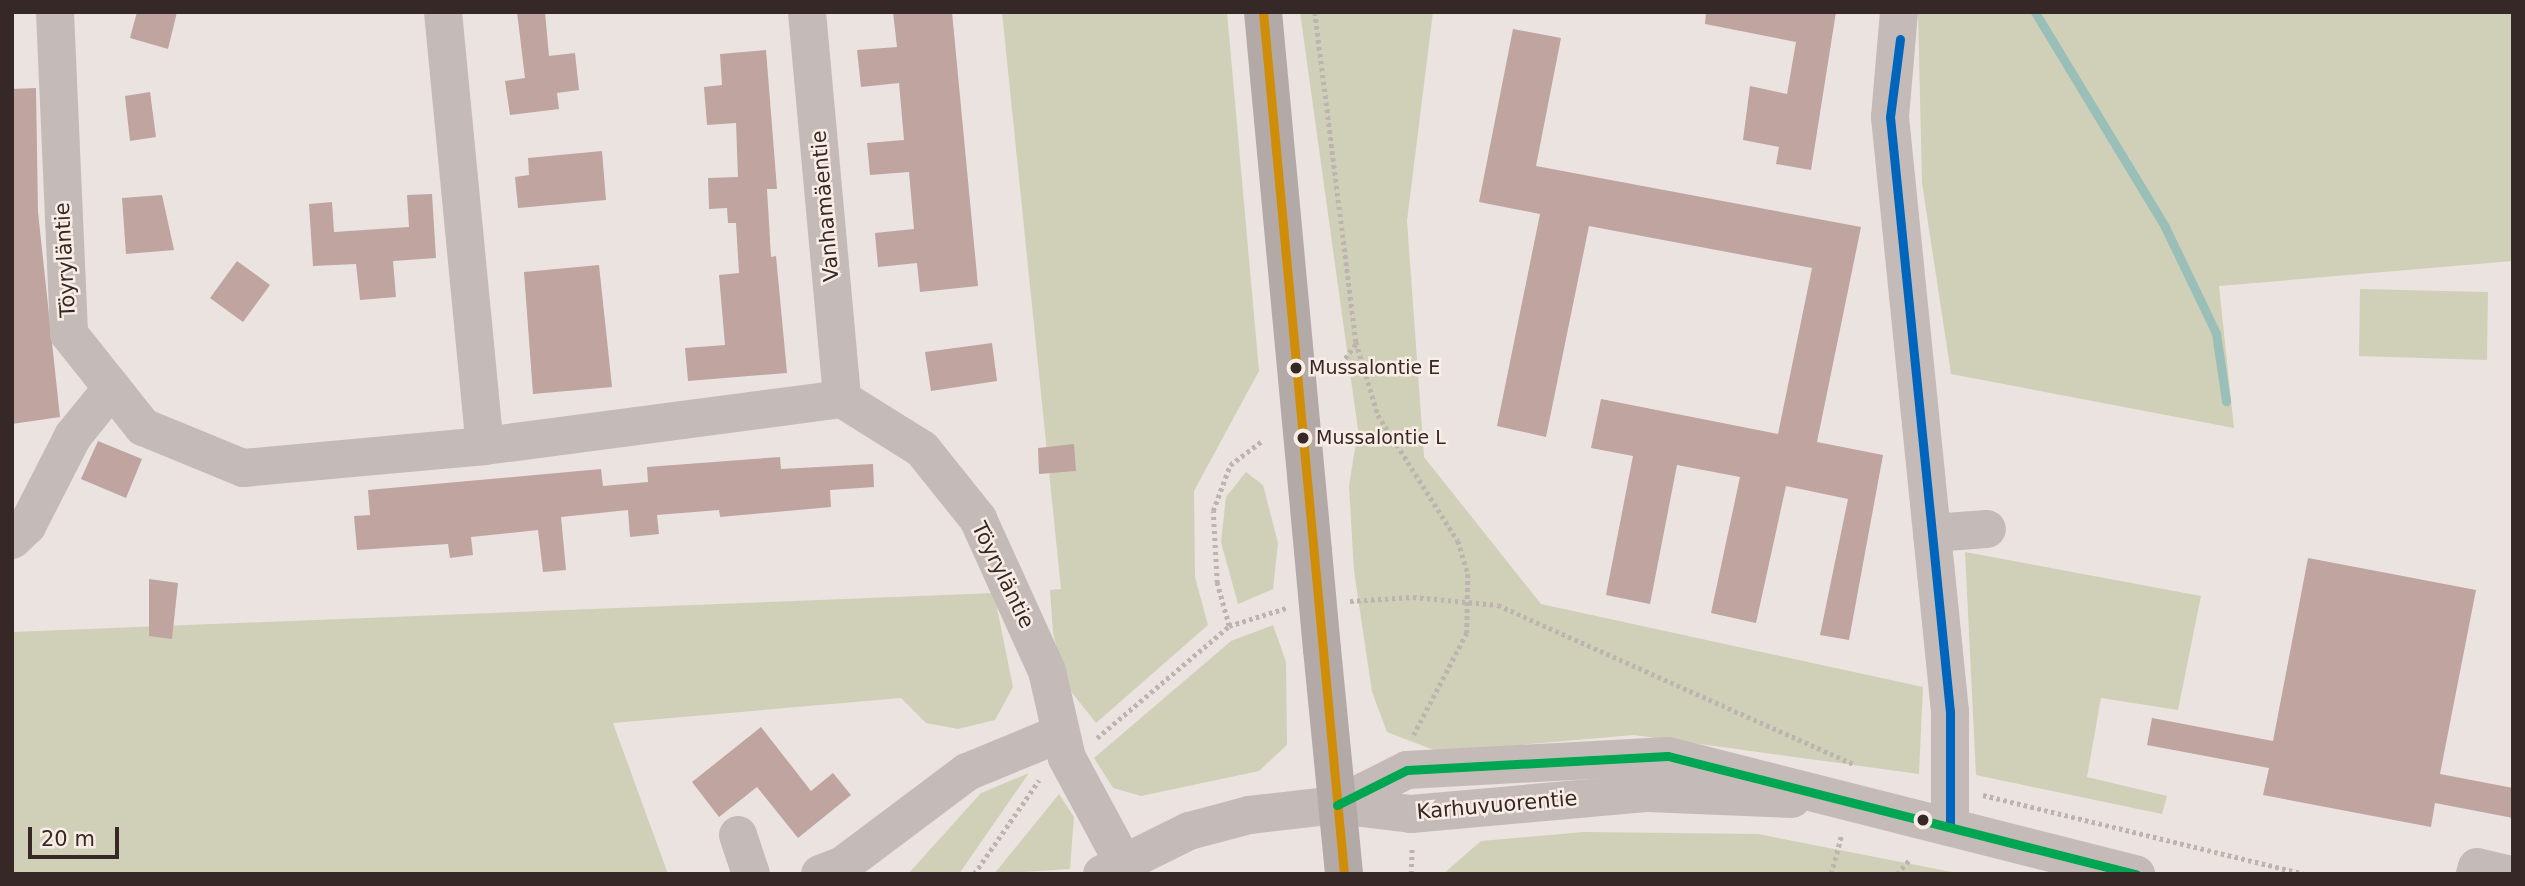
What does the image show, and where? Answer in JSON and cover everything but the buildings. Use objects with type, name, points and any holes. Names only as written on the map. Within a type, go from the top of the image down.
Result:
[{"type":"main road","points":[[1263,12],[1343,874]]},
{"type":"street","name":"Töyryläntie","points":[[55,12],[69,334],[143,427],[243,468],[485,446],[842,399],[922,449],[978,519],[1047,671],[1059,734],[1112,867]]},
{"type":"street","points":[[443,12],[485,446]]},
{"type":"street","name":"Vanhamäentie","points":[[807,12],[842,399]]},
{"type":"street","points":[[1900,26],[1890,117],[1950,712],[1950,824]]},
{"type":"street","points":[[12,540],[27,526],[73,436],[112,388]]},
{"type":"street","points":[[1932,533],[1987,529]]},
{"type":"street","points":[[820,874],[843,865],[967,772],[1059,734]]},
{"type":"street","name":"Karhuvuorentie","points":[[1337,805],[1407,770],[1668,756],[1759,774],[1836,814]]},
{"type":"street","name":"Karhuvuorentie","points":[[1337,805],[1411,814],[1648,793],[1950,824],[2136,874]]},
{"type":"street","points":[[1112,867],[1249,815],[1337,805]]},
{"type":"street","points":[[738,835],[751,874]]},
{"type":"street","points":[[2475,874],[2477,867],[2508,874]]},
{"type":"path","points":[[1315,12],[1356,342],[1378,415],[1458,541],[1471,599],[1457,659],[1409,744],[1407,770]]},
{"type":"path","points":[[1341,364],[1356,342]]},
{"type":"path","points":[[1229,626],[1217,583],[1213,511],[1230,465],[1261,442]]},
{"type":"path","points":[[1411,814],[1411,874]]},
{"type":"path","points":[[1831,874],[1836,814]]},
{"type":"path","points":[[1897,874],[1910,859]]},
{"type":"path","points":[[571,874],[577,874]]},
{"type":"green space","points":[[1002,12],[1227,12],[1259,371],[1194,491],[1195,577],[1208,625],[1096,723],[1066,685],[1053,633],[1050,590],[1061,589]]},
{"type":"green space","points":[[1300,12],[1433,12],[1407,221],[1424,457],[1541,604],[1923,687],[1919,774],[1634,735],[1439,752],[1387,732],[1372,692],[1354,571],[1349,486],[1358,430]]},
{"type":"green space","points":[[1918,12],[2513,12],[2513,261],[2219,286],[2234,428],[1951,374],[1922,183]]},
{"type":"green space","points":[[2360,289],[2488,292],[2487,360],[2359,356]]},
{"type":"green space","points":[[1246,472],[1263,485],[1278,543],[1273,589],[1238,604],[1221,542],[1226,497]]},
{"type":"green space","points":[[1965,552],[2201,596],[2178,710],[2101,698],[2087,777],[2167,796],[2162,814],[1976,775]]},
{"type":"green space","points":[[994,593],[1013,687],[995,720],[958,729],[926,723],[901,698],[613,723],[668,874],[12,874],[12,632]]},
{"type":"green space","points":[[1273,625],[1286,662],[1287,745],[1259,771],[1141,796],[1113,788],[1094,758],[1231,641]]},
{"type":"green space","points":[[1029,773],[959,874],[908,874],[981,793]]},
{"type":"green space","points":[[1059,794],[1074,817],[1070,869],[994,874]]},
{"type":"green space","points":[[1584,832],[1758,834],[1962,874],[1443,874],[1481,841]]},
{"type":"waterway","points":[[2035,12],[2165,227],[2216,333],[2226,401]]},
{"type":"transit line","points":[[1263,12],[1344,874]]},
{"type":"transit line","points":[[1900,39],[1890,117],[1950,712],[1950,824]]},
{"type":"transit line","points":[[1337,805],[1407,770],[1668,756],[2136,874]]},
{"type":"place","name":"Mussalontie E","points":[[1296,368]]},
{"type":"place","name":"Mussalontie L","points":[[1303,438]]}]
